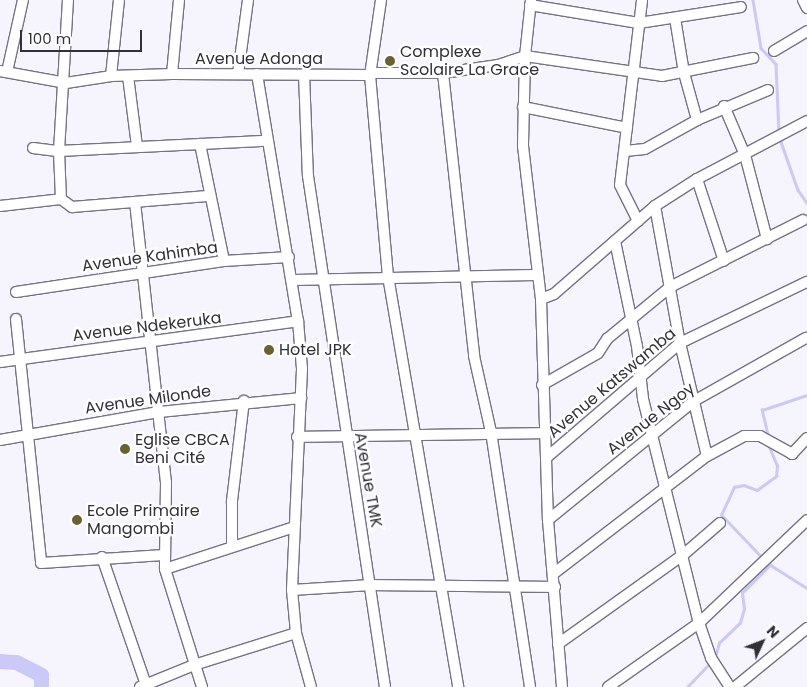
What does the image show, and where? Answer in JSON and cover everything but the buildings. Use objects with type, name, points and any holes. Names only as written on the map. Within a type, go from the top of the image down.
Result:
[{"type":"street","points":[[4,72],[23,0]]},
{"type":"street","points":[[62,199],[60,151],[66,82],[68,0]]},
{"type":"street","points":[[111,76],[120,0]]},
{"type":"street","points":[[172,74],[179,0]]},
{"type":"street","points":[[238,74],[248,0]]},
{"type":"street","points":[[382,0],[370,74],[388,276],[458,687]]},
{"type":"street","points":[[638,221],[620,184],[642,0]]},
{"type":"street","points":[[803,0],[807,8]]},
{"type":"street","points":[[562,687],[548,520],[542,386],[541,300],[522,146],[524,56],[530,3],[639,22],[742,7]]},
{"type":"street","points":[[675,18],[684,73],[696,120]]},
{"type":"street","points":[[774,51],[807,31]]},
{"type":"street","points":[[524,56],[634,73],[684,73],[753,58]]},
{"type":"street","name":"Avenue Adonga","points":[[4,72],[66,82],[111,76],[172,74],[443,74],[498,65],[524,56]]},
{"type":"street","points":[[257,74],[267,141],[294,280],[298,321],[301,398],[297,437],[292,590],[296,633],[311,687]]},
{"type":"street","name":"Avenue TMK","points":[[304,74],[308,176],[345,435],[371,585],[385,687]]},
{"type":"street","points":[[443,74],[463,278],[474,356],[491,432],[530,687]]},
{"type":"street","points":[[128,76],[137,146]]},
{"type":"street","points":[[625,151],[646,149],[724,106],[768,90]]},
{"type":"street","points":[[724,106],[745,155],[767,239]]},
{"type":"street","points":[[523,107],[627,128]]},
{"type":"street","points":[[541,300],[554,294],[655,206],[697,179],[764,146],[807,121]]},
{"type":"street","points":[[33,148],[60,151],[267,141]]},
{"type":"street","points":[[200,144],[208,196],[224,262]]},
{"type":"street","points":[[697,179],[724,261]]},
{"type":"street","points":[[0,206],[62,199],[72,207],[208,196]]},
{"type":"street","points":[[135,202],[166,482],[165,569],[202,687]]},
{"type":"street","points":[[655,206],[680,343],[707,456]]},
{"type":"street","points":[[542,386],[598,353],[607,339],[670,287],[803,220]]},
{"type":"street","points":[[616,241],[629,321],[652,435],[699,623],[712,660],[730,687]]},
{"type":"street","name":"Avenue Kahimba","points":[[16,292],[224,262],[289,257]]},
{"type":"street","points":[[294,280],[388,276],[463,278],[538,275]]},
{"type":"street","name":"Avenue Katswamba","points":[[546,458],[680,343],[807,282]]},
{"type":"street","points":[[16,319],[26,434],[41,563],[102,557],[164,555]]},
{"type":"street","name":"Avenue Ndekeruka","points":[[0,362],[150,340],[221,334],[298,321]]},
{"type":"street","name":"Avenue Ngoy","points":[[548,520],[694,401],[806,338]]},
{"type":"street","name":"Avenue Milonde","points":[[0,440],[158,412],[244,401],[301,398]]},
{"type":"street","points":[[232,546],[232,502],[244,401]]},
{"type":"street","points":[[297,437],[415,433]]},
{"type":"street","name":"Avenue Katswamba","points":[[415,433],[545,433]]},
{"type":"street","points":[[553,574],[707,456],[744,436],[760,436],[792,454],[807,438]]},
{"type":"street","points":[[608,687],[699,623],[764,563],[782,540],[807,520]]},
{"type":"street","points":[[558,644],[683,555],[720,523]]},
{"type":"street","points":[[165,569],[294,527]]},
{"type":"street","points":[[102,557],[143,686],[194,664],[296,633]]},
{"type":"street","points":[[292,590],[371,585],[441,588],[554,587]]},
{"type":"street","points":[[735,687],[807,628]]},
{"type":"waterway","points":[[753,0],[761,48],[776,64],[779,134]]},
{"type":"waterway","points":[[780,139],[798,190],[807,203]]},
{"type":"waterway","points":[[768,437],[762,410],[807,395]]},
{"type":"waterway","points":[[762,558],[721,515],[734,487],[744,485],[757,490],[776,476],[777,466],[768,445]]},
{"type":"waterway","points":[[766,562],[807,588]]},
{"type":"waterway","points":[[715,657],[719,643],[740,623],[744,609],[742,593],[770,565]]},
{"type":"waterway","points":[[0,661],[16,662],[41,675],[41,687]]},
{"type":"waterway","points":[[687,687],[710,663]]},
{"type":"place","name":"Complexe Scolaire La Grace","points":[[390,61]]},
{"type":"place","name":"Hotel JPK","points":[[269,350]]},
{"type":"place","name":"Eglise CBCA Beni Cité","points":[[125,449]]},
{"type":"place","name":"Ecole Primaire Mangombi","points":[[77,520]]}]
